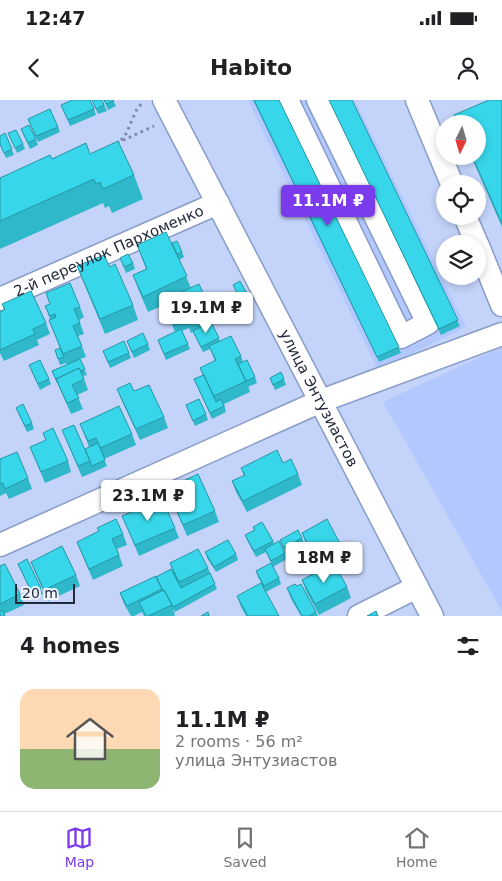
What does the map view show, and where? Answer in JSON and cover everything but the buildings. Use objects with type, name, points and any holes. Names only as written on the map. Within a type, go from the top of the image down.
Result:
[{"type":"street","points":[[287,100],[401,337],[428,323],[318,100]]},
{"type":"street","points":[[417,100],[448,175]]},
{"type":"street","name":"улица Энтузиастов","points":[[168,108],[432,616]]},
{"type":"street","name":"2-й переулок Пархоменко","points":[[0,300],[218,203]]},
{"type":"street","points":[[486,267],[502,305]]},
{"type":"street","points":[[0,545],[321,401],[502,334]]},
{"type":"street","points":[[359,616],[417,587]]},
{"type":"path","points":[[144,100],[137,109],[125,136],[117,143],[168,108]]},
{"type":"shaded area","points":[[248,100],[355,100],[436,266],[436,285],[445,285],[466,327],[378,370]]},
{"type":"shaded area","points":[[502,347],[502,611],[383,402]]}]
